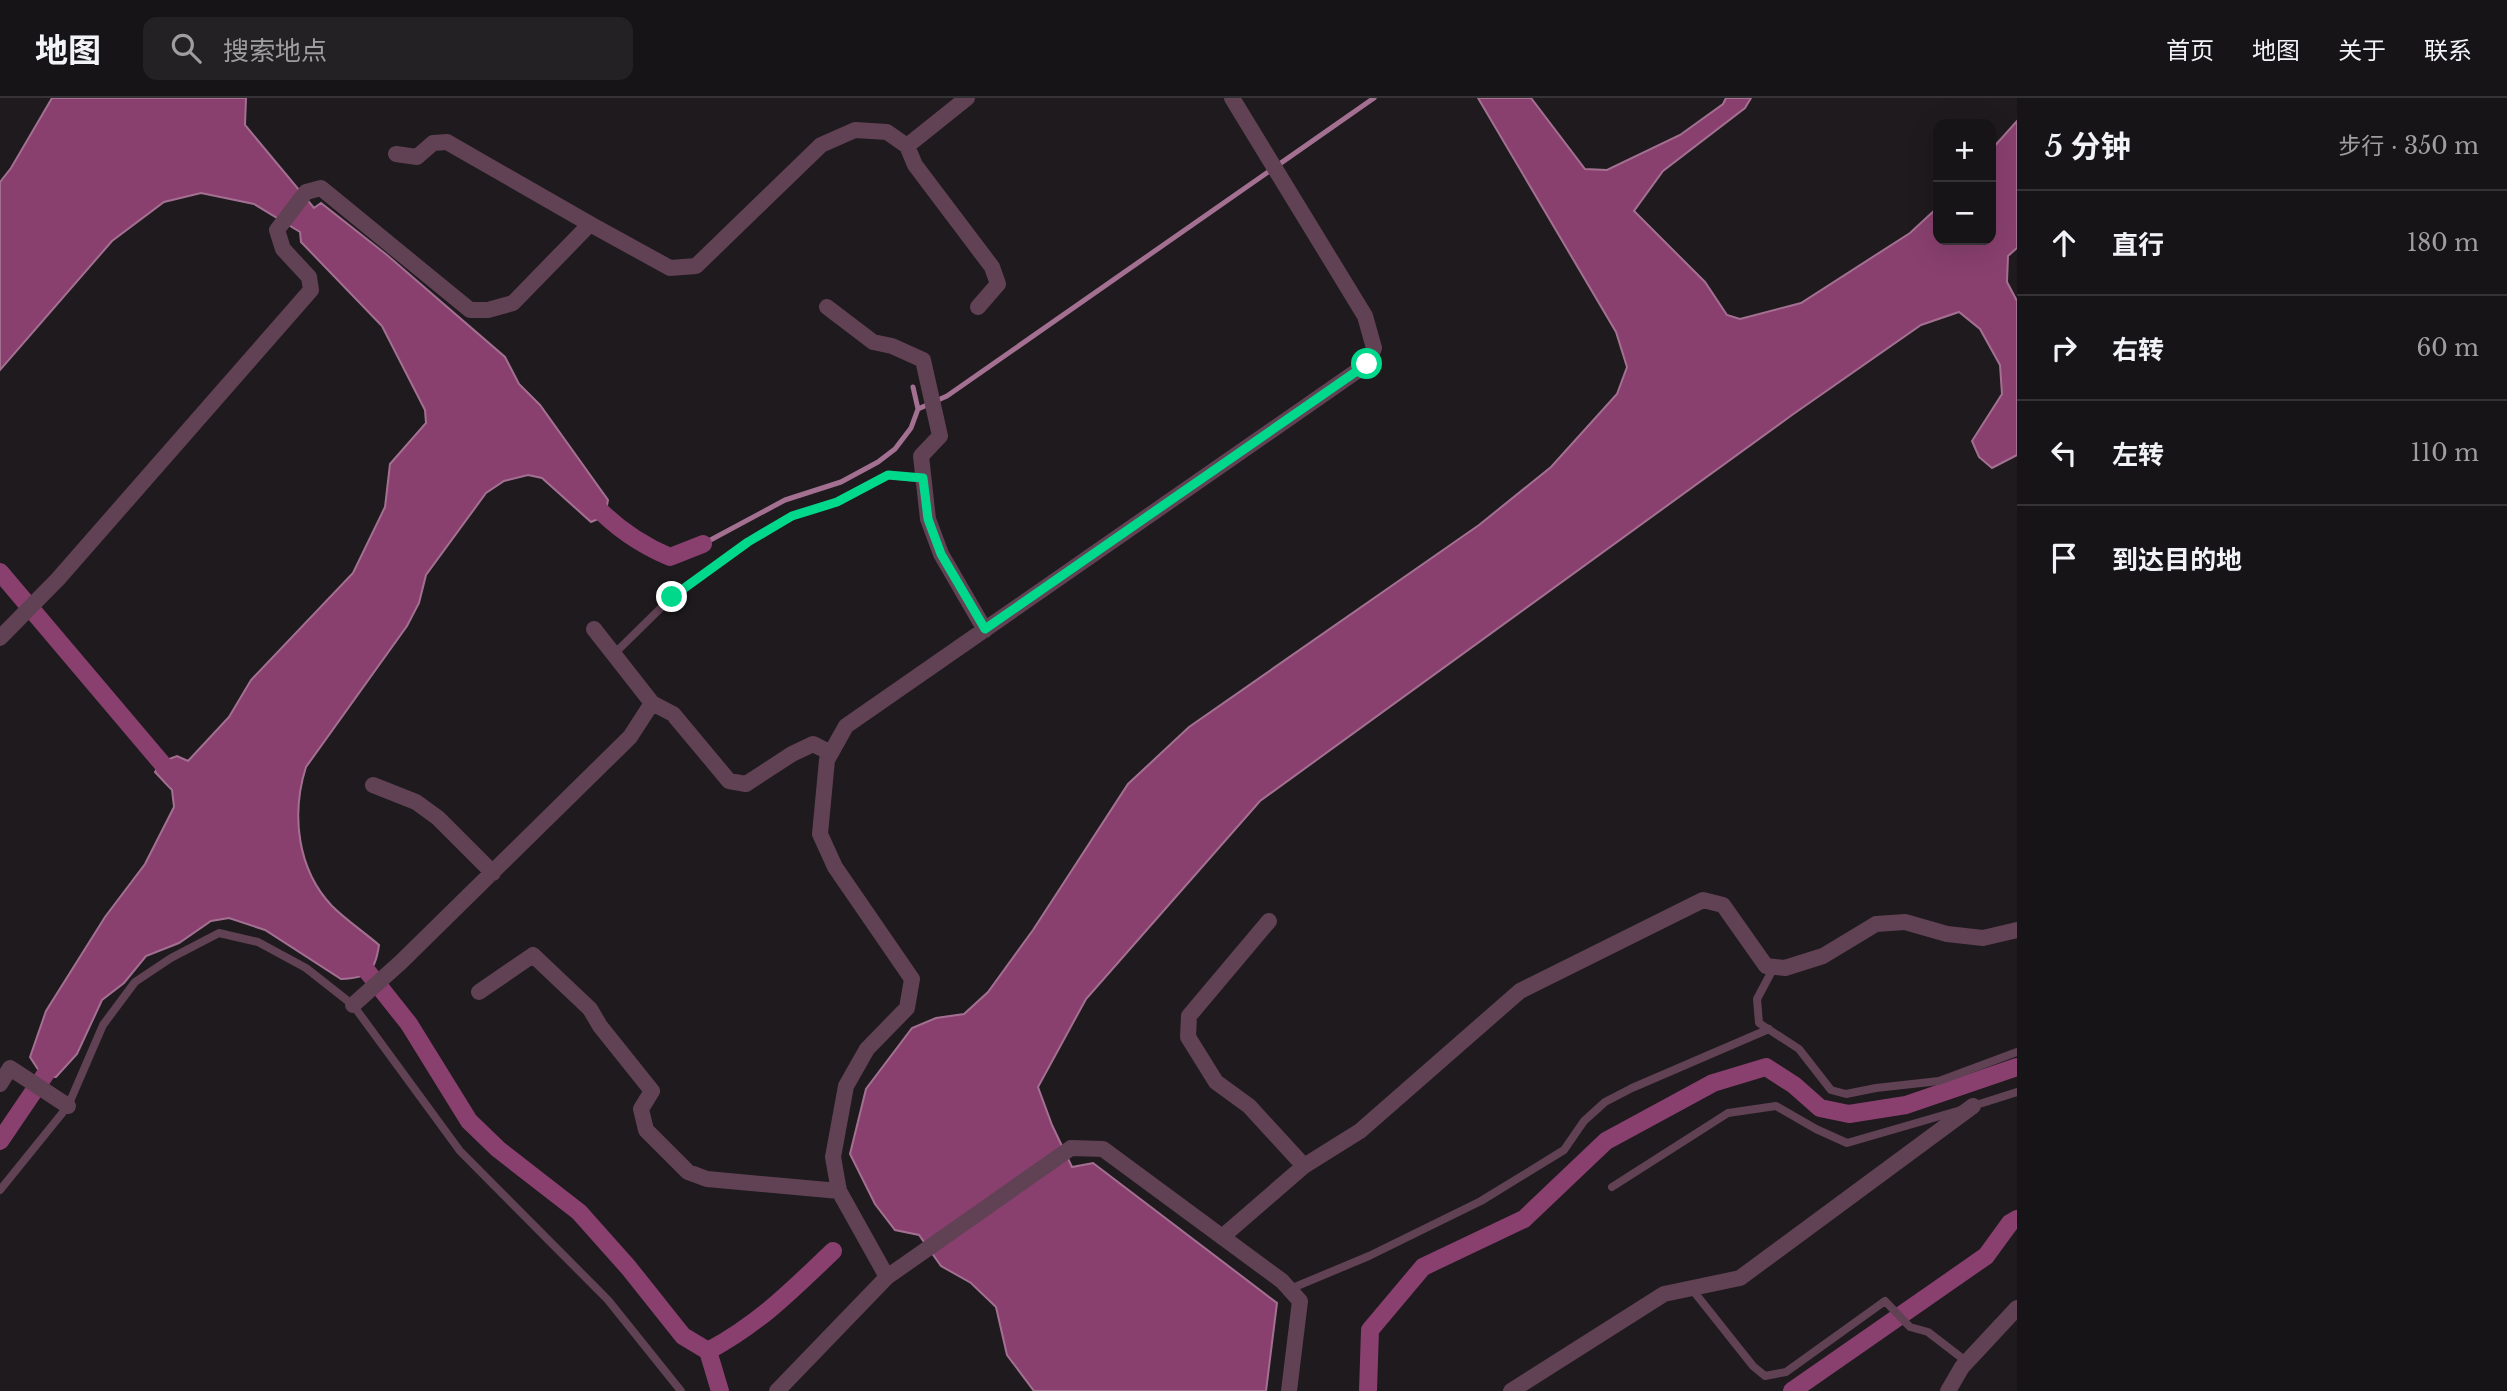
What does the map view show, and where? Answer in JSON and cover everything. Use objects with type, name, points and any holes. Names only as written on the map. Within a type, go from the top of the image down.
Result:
[{"type":"street","points":[[907,146],[967,98]]},
{"type":"street","points":[[887,1277],[839,1191],[833,1157],[846,1086],[867,1049],[907,1008],[912,979],[835,867],[820,834],[827,760],[846,726],[1367,364],[1374,348],[1365,316],[1232,98]]},
{"type":"street","points":[[396,154],[416,157],[433,142],[447,142],[670,268],[696,266],[821,145],[855,130],[887,132],[907,146],[915,165],[992,267],[998,284],[978,307]]},
{"type":"street","points":[[2,636],[56,581],[311,290],[309,277],[283,249],[277,230],[306,192],[321,188],[470,310],[488,310],[513,303],[590,223]]},
{"type":"street","points":[[827,307],[873,342],[892,346],[923,360],[940,436],[921,456],[928,519],[941,554],[985,629]]},
{"type":"street","points":[[594,629],[652,703],[673,714],[729,781],[746,784],[792,754],[813,744],[831,753]]},
{"type":"street","points":[[353,1004],[401,962],[630,737],[652,703]]},
{"type":"street","points":[[373,785],[416,802],[438,818],[493,873]]},
{"type":"street","points":[[1222,1237],[1304,1166],[1360,1131],[1520,991],[1703,900],[1723,905],[1766,966],[1774,967],[1785,968],[1824,956],[1876,924],[1905,922],[1947,933],[1983,938],[2017,930]]},
{"type":"street","points":[[1269,921],[1189,1016],[1188,1037],[1216,1082],[1249,1106],[1304,1166]]},
{"type":"street","points":[[479,992],[533,955],[590,1009],[600,1026],[652,1091],[641,1109],[646,1130],[688,1172],[707,1180],[839,1191]]},
{"type":"street","points":[[0,1084],[10,1068],[68,1105]]},
{"type":"street","points":[[1511,1391],[1664,1294],[1740,1278],[1973,1106]]},
{"type":"street","points":[[777,1391],[887,1277],[1071,1148],[1103,1149],[1290,1289],[1300,1301],[1289,1391]]},
{"type":"street","points":[[1948,1391],[1968,1362],[2017,1308]]},
{"type":"lane","points":[[614,654],[672,597],[748,542],[792,516],[837,502],[888,475],[923,478]]},
{"type":"lane","points":[[0,1190],[68,1105],[103,1026],[135,982],[170,958],[219,933],[258,942],[306,968],[353,1004],[460,1151],[608,1300],[681,1391]]},
{"type":"lane","points":[[1774,967],[1757,999],[1759,1023],[1800,1049],[1831,1090],[1846,1094],[1939,1081],[2017,1052]]},
{"type":"lane","points":[[1290,1289],[1369,1256],[1481,1202],[1564,1150],[1584,1121],[1605,1102],[1769,1029]]},
{"type":"lane","points":[[1612,1187],[1728,1113],[1776,1106],[1847,1143],[2017,1092]]},
{"type":"lane","points":[[1691,1289],[1753,1366],[1765,1376],[1786,1372],[1885,1301],[1910,1327],[1928,1332],[1968,1362]]},
{"type":"shaded area","points":[[52,98],[246,98],[245,125],[314,208],[321,203],[387,255],[505,357],[519,384],[540,405],[608,500],[605,516],[591,522],[542,478],[528,475],[504,481],[486,493],[426,575],[419,603],[407,626],[306,767],[301,785],[298,822],[304,858],[320,891],[332,906],[379,945],[375,962],[369,972],[358,977],[341,979],[265,930],[229,918],[211,921],[179,943],[146,956],[124,983],[102,1000],[77,1054],[56,1077],[43,1077],[30,1057],[46,1011],[105,917],[145,864],[174,807],[172,790],[155,772],[161,762],[177,756],[188,761],[229,717],[251,680],[353,573],[385,507],[390,464],[426,423],[425,410],[382,326],[301,242],[300,232],[254,204],[201,193],[164,202],[112,241],[0,370],[0,182]]},
{"type":"shaded area","points":[[1478,98],[1531,98],[1585,169],[1607,170],[1680,135],[1723,104],[1726,98],[1751,98],[1745,108],[1663,171],[1634,211],[1705,282],[1727,315],[1740,319],[1801,303],[1910,233],[1933,212],[1933,245],[1996,245],[1996,144],[2017,121],[2017,248],[2008,256],[2007,282],[2017,301],[2017,455],[1992,468],[1979,457],[1972,441],[2002,394],[2000,365],[1980,329],[1959,312],[1921,325],[1792,415],[1260,801],[1086,999],[1038,1087],[1072,1167],[1093,1163],[1277,1303],[1266,1391],[1034,1391],[1007,1355],[996,1307],[971,1283],[941,1266],[919,1235],[895,1230],[875,1204],[850,1154],[866,1089],[912,1028],[936,1018],[964,1014],[988,992],[1033,930],[1128,784],[1189,727],[1479,525],[1551,467],[1617,394],[1627,367],[1616,332]]},
{"type":"waterway","points":[[918,409],[947,396],[1374,98]]},
{"type":"waterway","points":[[703,544],[785,500],[841,482],[878,462],[895,449],[911,428],[918,409],[913,387]]},
{"type":"waterway","points":[[589,499],[626,532],[670,557],[703,544]]},
{"type":"waterway","points":[[0,572],[176,780]]},
{"type":"waterway","points":[[353,958],[363,966],[409,1024],[469,1121],[498,1149],[579,1212],[628,1267],[683,1336],[708,1351],[759,1318],[833,1251]]},
{"type":"waterway","points":[[0,1141],[57,1057]]},
{"type":"waterway","points":[[1368,1391],[1370,1330],[1423,1267],[1524,1219],[1606,1141],[1713,1083],[1766,1067],[1794,1085],[1820,1108],[1849,1114],[1906,1105],[2017,1067]]},
{"type":"waterway","points":[[1792,1391],[1986,1256],[2010,1223],[2017,1219]]},
{"type":"waterway","points":[[708,1351],[720,1391]]},
{"type":"route","points":[[672,597],[748,542],[792,516],[837,502],[888,475],[923,478],[928,519],[941,554],[985,629],[1367,364]]}]
